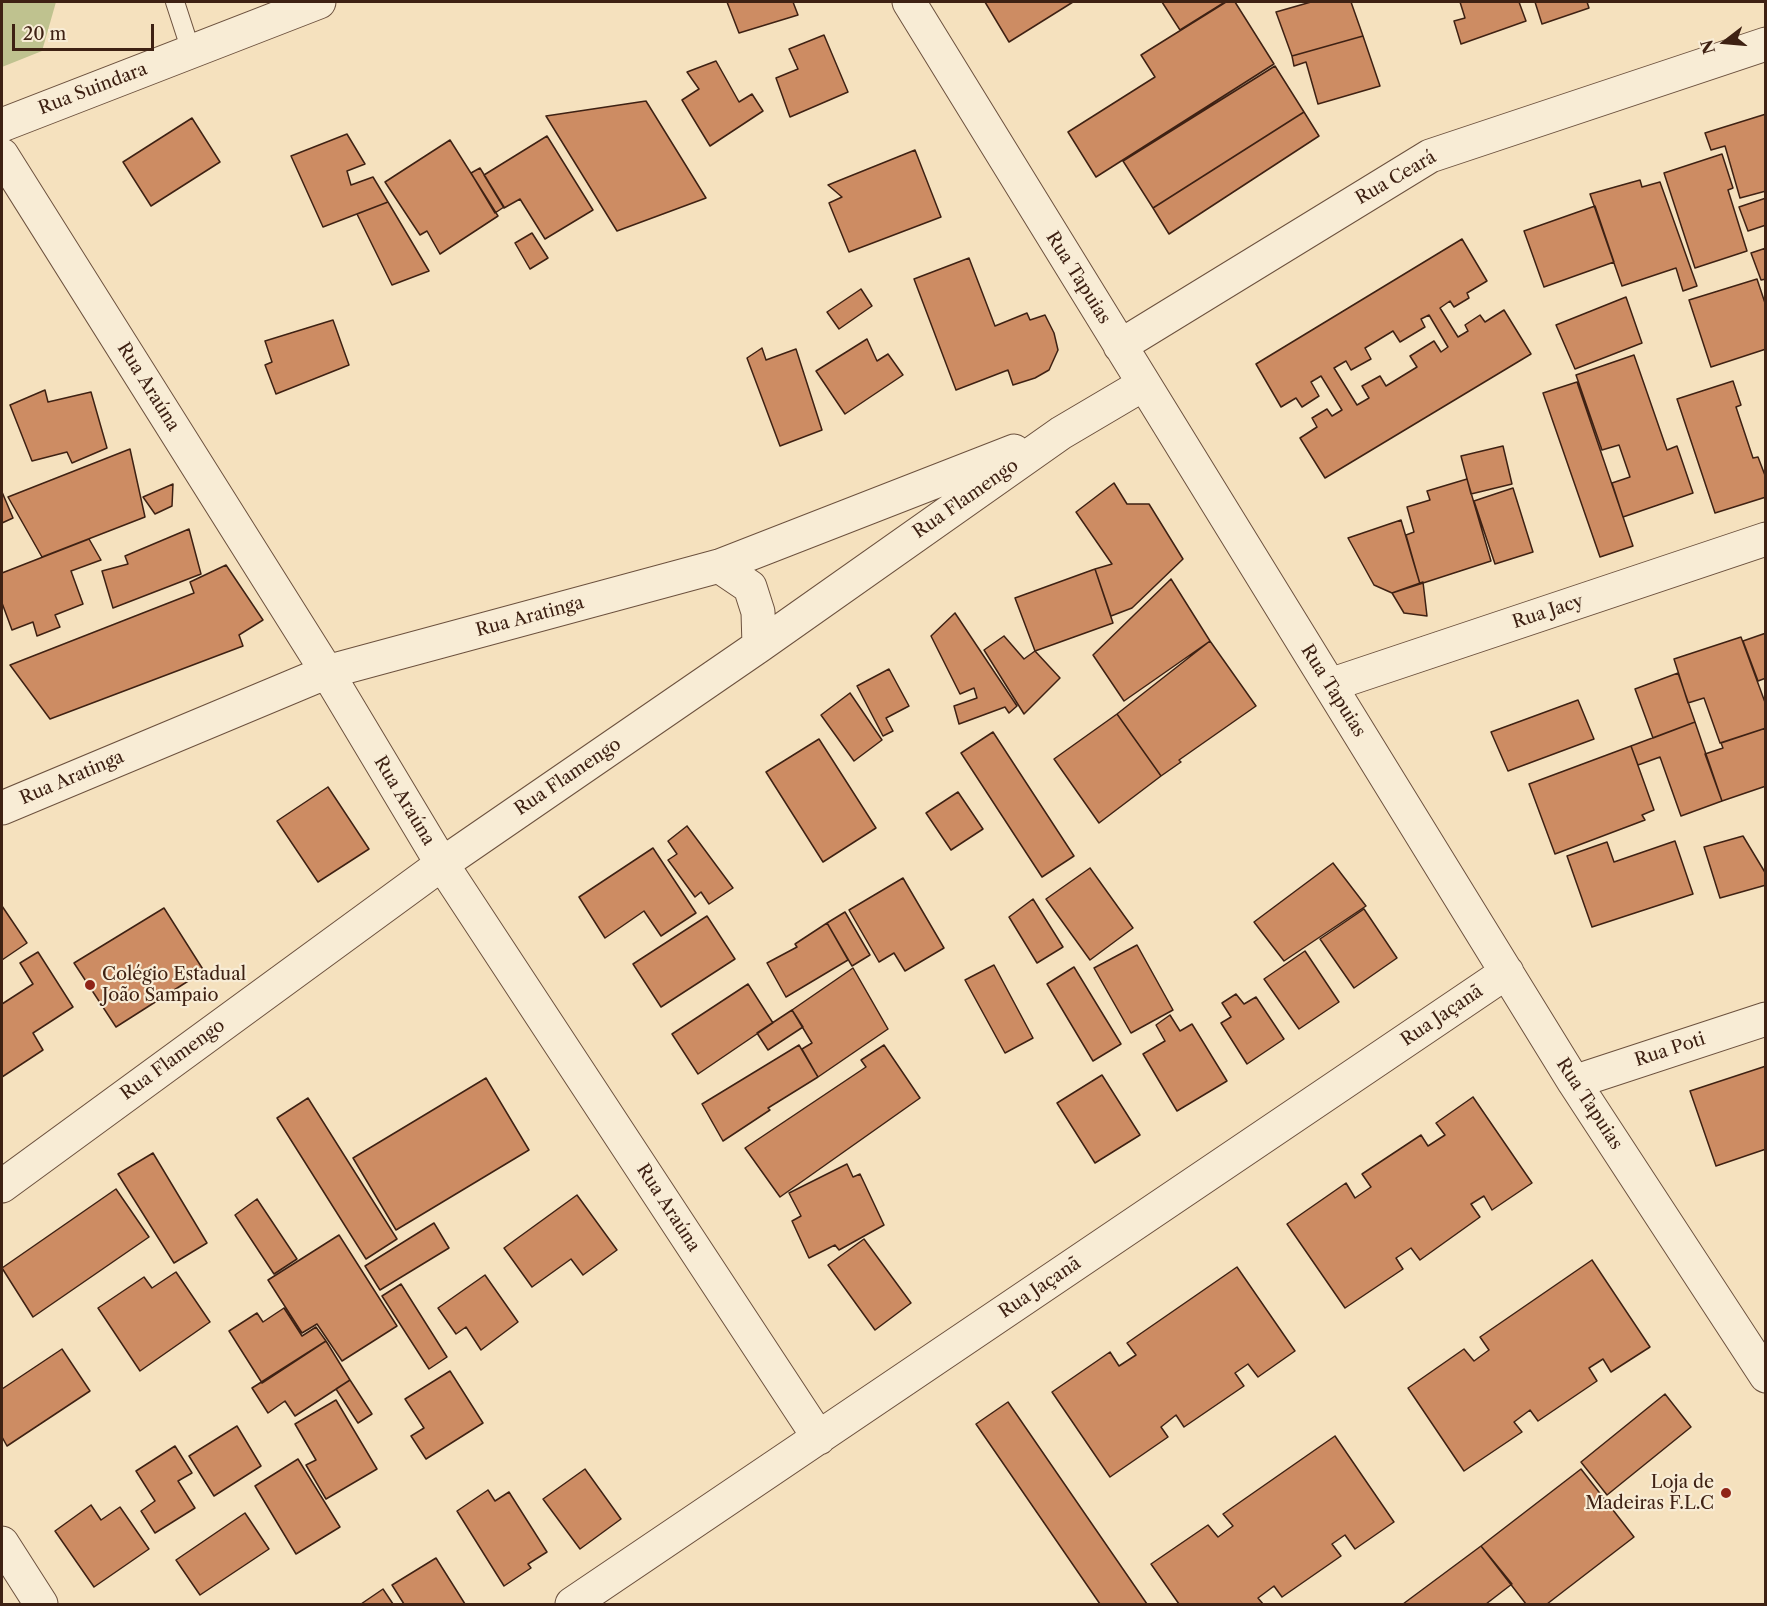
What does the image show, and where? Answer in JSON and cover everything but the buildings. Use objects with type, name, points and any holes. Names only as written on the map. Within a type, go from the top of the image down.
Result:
[{"type":"street","name":"Rua Suindara","points":[[2,125],[319,2]]},
{"type":"street","name":"Rua Tapuias","points":[[909,2],[1574,1082],[1766,1376]]},
{"type":"street","name":"Rua Ceará","points":[[1120,346],[1430,156],[1766,44]]},
{"type":"street","name":"Rua Araúna","points":[[2,155],[327,672],[442,864],[819,1438]]},
{"type":"street","name":"Rua Flamengo","points":[[2,1186],[442,864],[759,646],[1061,432],[1144,384]]},
{"type":"street","name":"Rua Aratinga","points":[[2,808],[327,672],[719,566],[1061,432]]},
{"type":"street","name":"Rua Jacy","points":[[1330,685],[1766,539]]},
{"type":"street","points":[[719,566],[750,587],[758,612],[759,646]]},
{"type":"street","name":"Rua Jaçanã","points":[[572,1605],[1507,972]]},
{"type":"street","name":"Rua Poti","points":[[1574,1082],[1766,1019]]},
{"type":"street","points":[[2,1542],[41,1605]]},
{"type":"lane","points":[[175,2],[190,51]]},
{"type":"green space","points":[[2,2],[56,2],[42,51],[2,67]]},
{"type":"place","name":"Colégio Estadual João Sampaio","points":[[90,985]]},
{"type":"place","name":"Loja de Madeiras F.L.C","points":[[1726,1493]]}]
